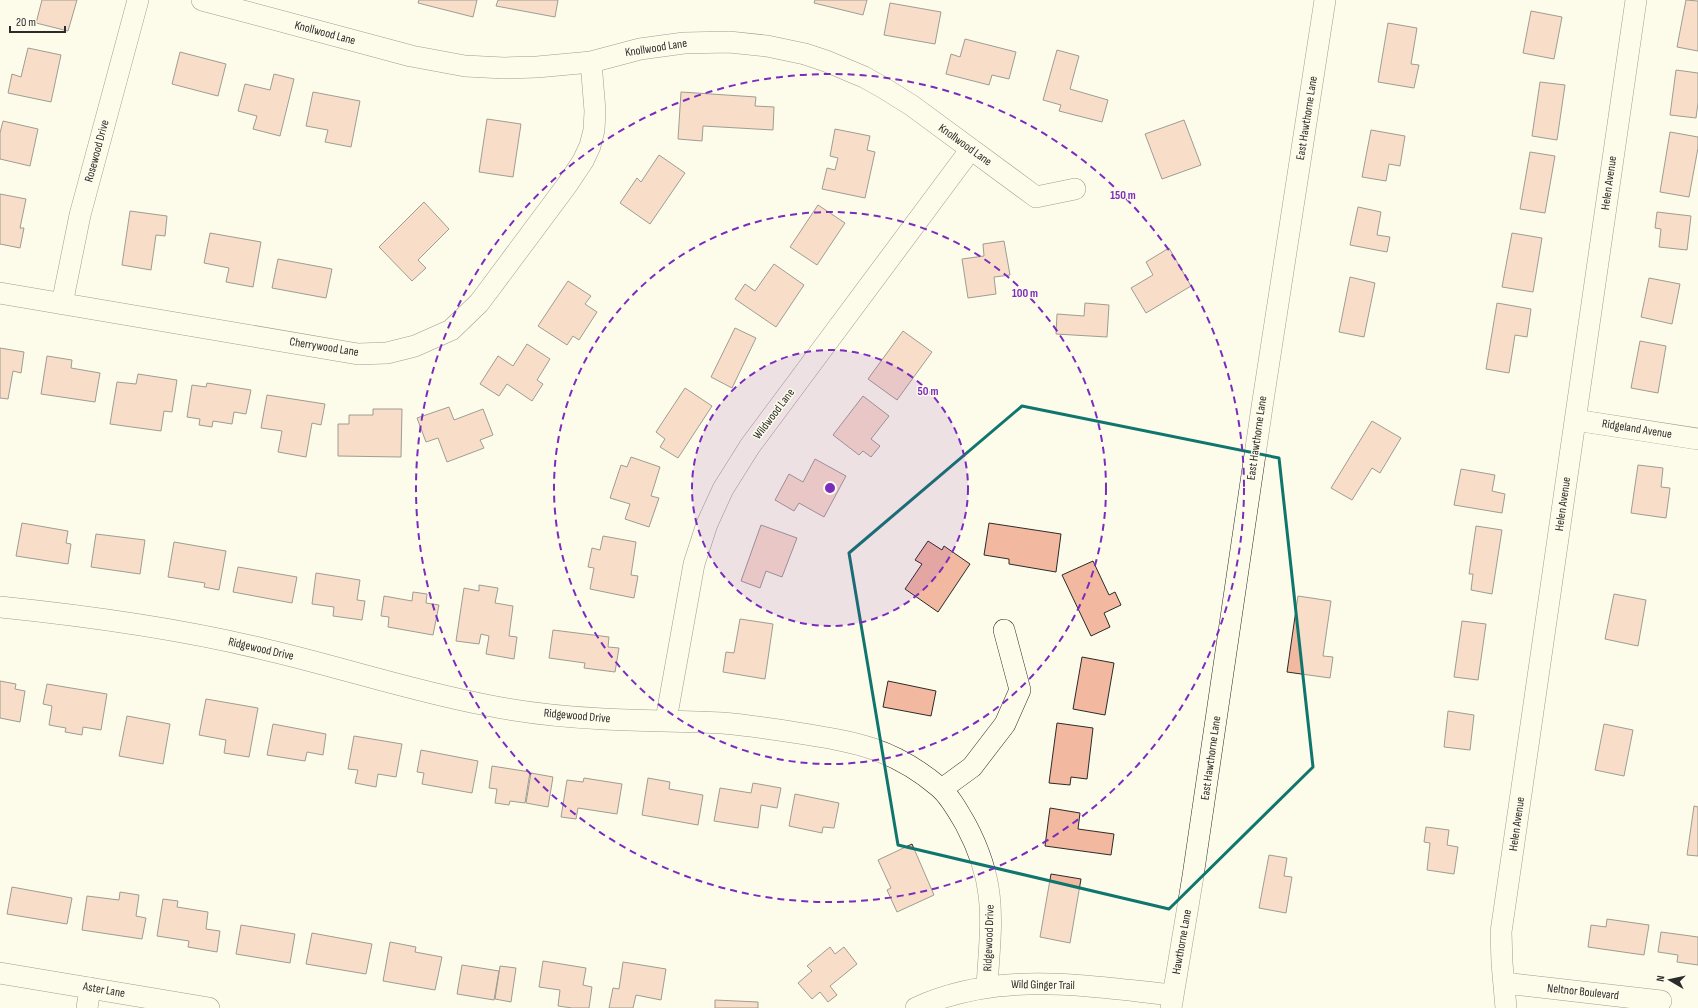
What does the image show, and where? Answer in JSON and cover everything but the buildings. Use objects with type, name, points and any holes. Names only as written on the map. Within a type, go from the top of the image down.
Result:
[{"type":"street","name":"Rosewood Drive","points":[[62,304],[80,215],[138,0]]},
{"type":"street","name":"Knollwood Lane","points":[[202,0],[411,56],[465,66],[504,68],[537,67],[591,62],[640,49],[684,42],[729,42],[767,46],[805,54],[864,77],[882,87],[911,105],[1036,197],[1074,190]]},
{"type":"street","name":"East Hawthorne Lane","points":[[1193,876],[1261,415],[1325,0]]},
{"type":"street","name":"Helen Avenue","points":[[1506,1008],[1501,932],[1636,0]]},
{"type":"street","name":"Cherrywood Lane","points":[[0,294],[358,354],[387,353],[415,346],[451,330],[479,303],[567,185],[583,161],[590,146],[594,130],[595,111],[591,62]]},
{"type":"street","name":"Wildwood Lane","points":[[666,720],[694,564],[707,524],[723,489],[755,440],[971,149]]},
{"type":"street","name":"Ridgeland Avenue","points":[[1575,420],[1698,439]]},
{"type":"street","name":"Ridgewood Drive","points":[[0,607],[186,632],[260,648],[334,666],[424,691],[492,706],[560,716],[725,723],[768,728],[860,744],[882,751],[902,761],[942,788],[961,815],[976,843],[987,874],[992,916],[987,986]]},
{"type":"street","points":[[942,788],[972,767],[1005,724],[1020,690],[1004,630]]},
{"type":"street","name":"Hawthorne Lane","points":[[1172,1001],[1193,876]]},
{"type":"street","name":"Aster Lane","points":[[0,973],[89,998],[209,1008]]},
{"type":"street","name":"Wild Ginger Trail","points":[[916,1008],[934,999],[963,991],[987,986],[1023,983],[1076,985],[1172,1001]]},
{"type":"street","name":"Neltnor Boulevard","points":[[1504,983],[1661,1001]]},
{"type":"highlighted area","points":[[1022,406],[1279,458],[1313,767],[1169,909],[898,845],[849,553]]}]
